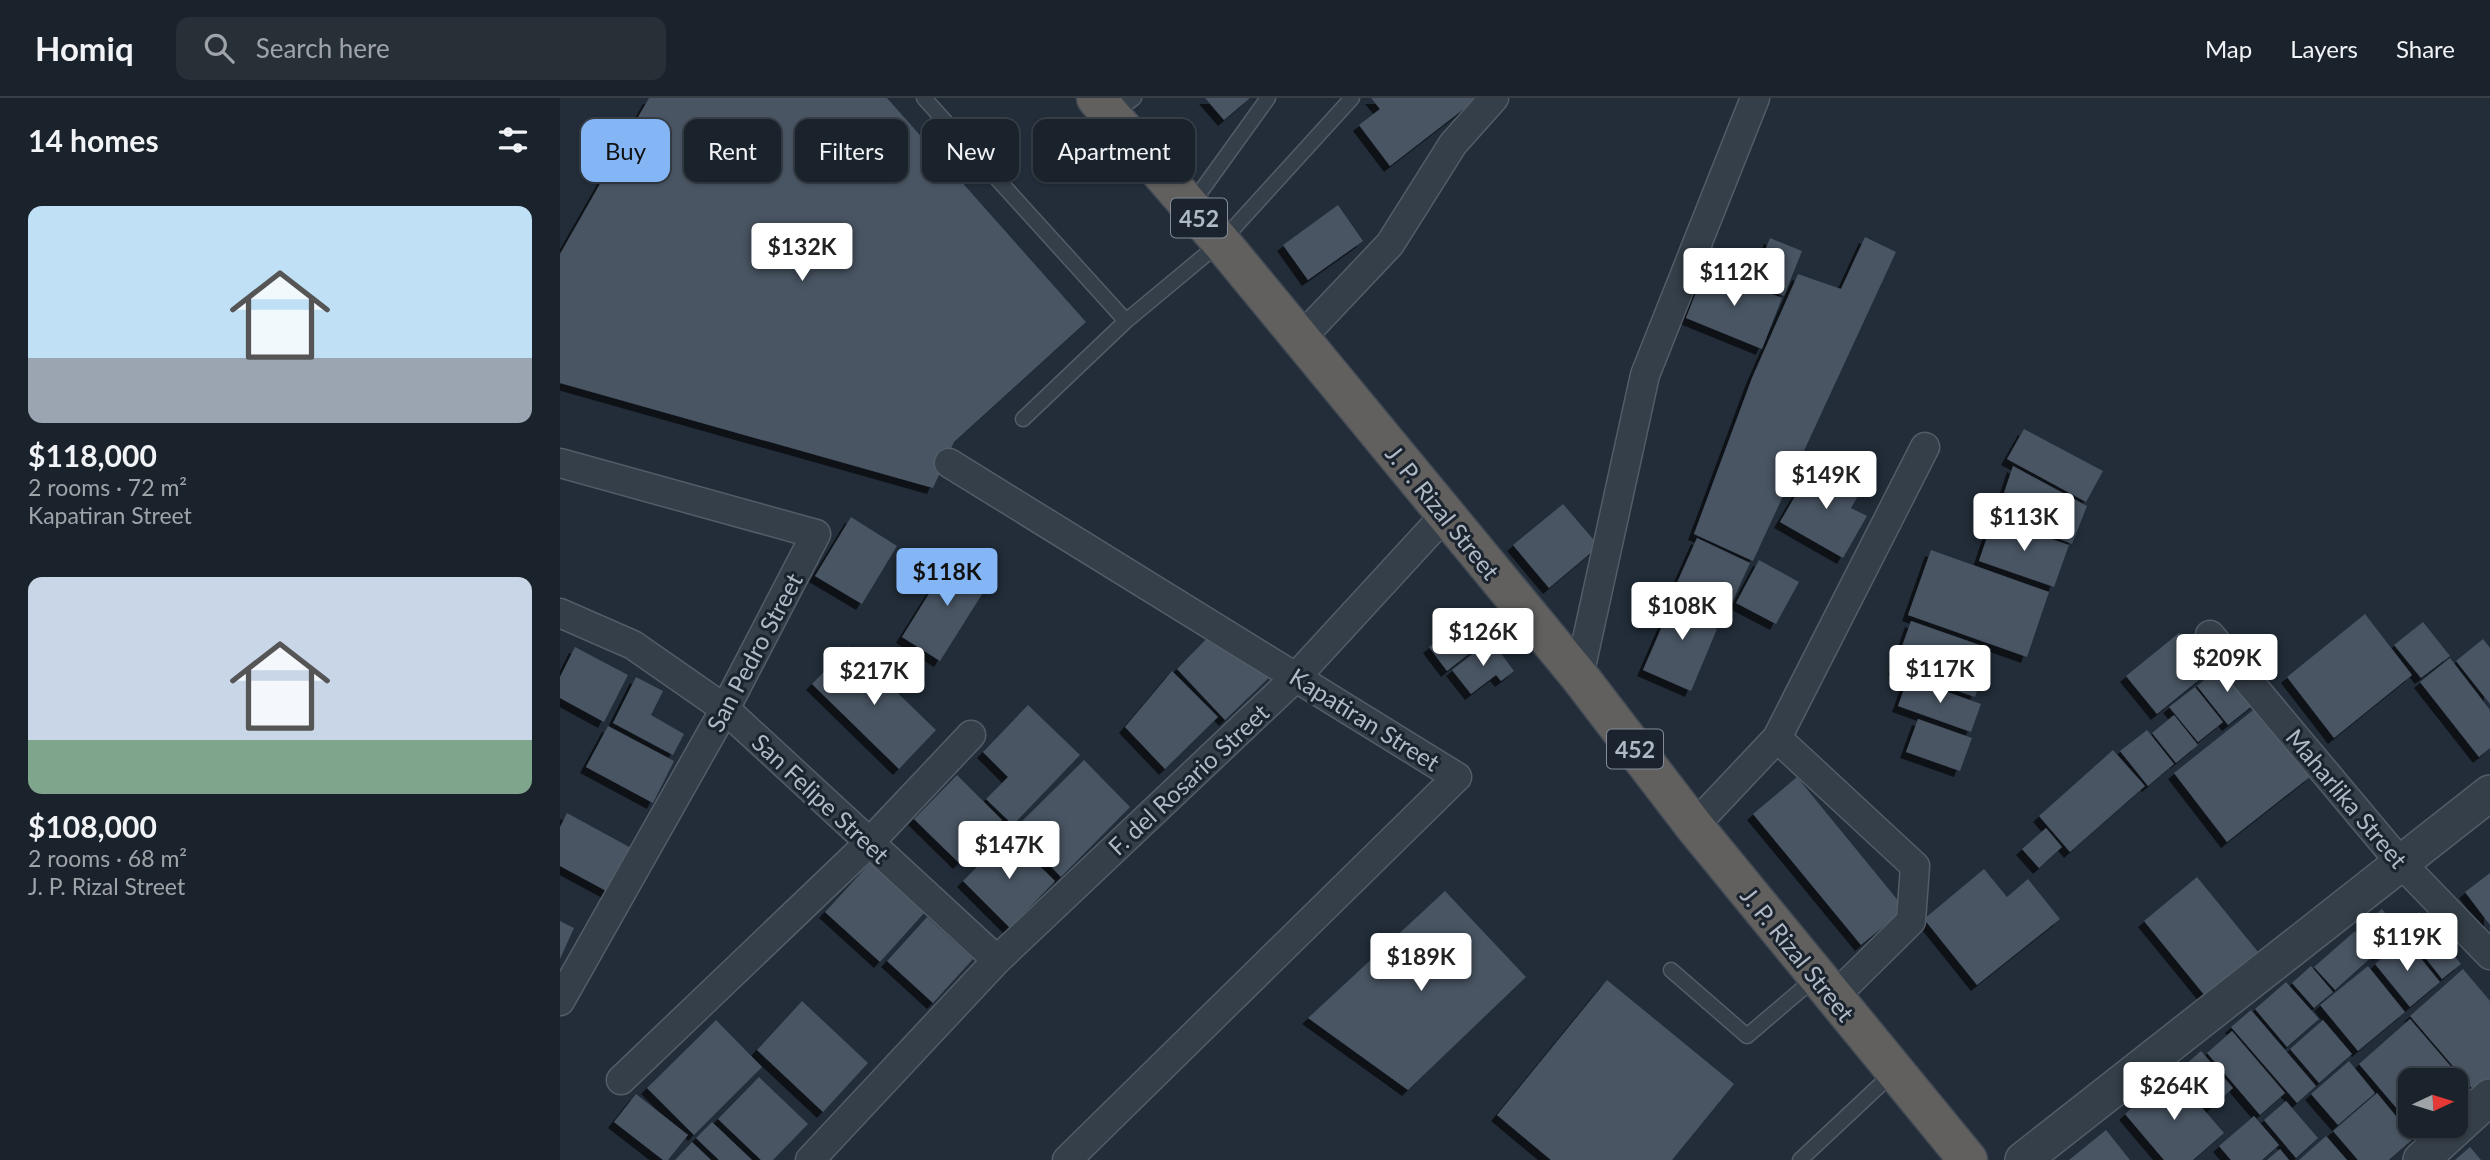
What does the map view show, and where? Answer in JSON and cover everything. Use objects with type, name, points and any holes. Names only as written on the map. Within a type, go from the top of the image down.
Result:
[{"type":"highway","name":"J. P. Rizal Street","points":[[1114,104],[1189,208],[1221,242],[1579,676],[1693,827],[1968,1160]]},
{"type":"street","points":[[1301,338],[1390,244],[1453,144],[1494,98]]},
{"type":"street","points":[[1579,676],[1645,375],[1755,98]]},
{"type":"street","points":[[1693,827],[1777,738],[1925,447]]},
{"type":"street","name":"San Pedro Street","points":[[560,463],[816,534],[726,709],[560,1000]]},
{"type":"street","name":"Kapatiran Street","points":[[949,463],[1457,777],[1067,1160]]},
{"type":"street","name":"F. del Rosario Street","points":[[810,1160],[997,960],[1296,677],[1445,515]]},
{"type":"street","name":"San Felipe Street","points":[[560,613],[633,645],[726,709],[997,960]]},
{"type":"street","name":"Maharlika Street","points":[[2210,635],[2400,862],[2490,955]]},
{"type":"street","points":[[621,1080],[869,843],[971,735]]},
{"type":"street","points":[[1777,738],[1915,866],[1911,921],[1824,987]]},
{"type":"street","points":[[2023,1160],[2490,793]]},
{"type":"street","points":[[2421,1160],[2490,1097]]},
{"type":"lane","points":[[924,98],[1126,321]]},
{"type":"lane","points":[[1189,208],[1268,98]]},
{"type":"lane","points":[[1023,419],[1126,321],[1221,242],[1352,98]]},
{"type":"lane","points":[[1671,970],[1747,1036],[1824,987]]},
{"type":"lane","points":[[1800,1160],[1895,1071]]},
{"type":"building","points":[[649,98],[887,98],[906,119],[795,119],[795,182],[908,182],[908,122],[922,137],[922,182],[962,182],[1086,322],[954,442],[933,488],[560,383],[560,254],[601,182],[670,182],[670,119],[637,119]]},
{"type":"building","points":[[1205,98],[1250,98],[1224,120]]},
{"type":"building","points":[[1371,98],[1478,98],[1390,166],[1359,125],[1380,109]]},
{"type":"building","points":[[1338,205],[1363,241],[1308,280],[1283,245]]},
{"type":"building","points":[[1865,237],[1896,252],[1753,561],[1694,534],[1752,378],[1798,274],[1841,289]]},
{"type":"building","points":[[1770,238],[1802,251],[1784,296],[1752,283]]},
{"type":"building","points":[[1712,247],[1754,264],[1747,281],[1705,264]]},
{"type":"building","points":[[1706,267],[1782,298],[1762,349],[1686,318]]},
{"type":"building","points":[[2024,429],[2103,471],[2086,502],[2007,459]]},
{"type":"building","points":[[1815,462],[1862,489],[1851,508],[1867,516],[1843,558],[1780,522]]},
{"type":"building","points":[[2013,466],[2087,506],[2072,544],[1997,514]]},
{"type":"building","points":[[1563,504],[1599,546],[1549,588],[1513,545]]},
{"type":"building","points":[[851,517],[897,546],[862,604],[815,576]]},
{"type":"building","points":[[1993,519],[2069,545],[2054,587],[1979,561]]},
{"type":"building","points":[[1697,538],[1750,563],[1729,609],[1676,585]]},
{"type":"building","points":[[1931,550],[2049,592],[2027,657],[1908,615]]},
{"type":"building","points":[[953,555],[991,580],[940,661],[902,637]]},
{"type":"building","points":[[1759,560],[1799,582],[1776,624],[1736,603]]},
{"type":"building","points":[[1677,592],[1716,609],[1709,626],[1717,629],[1691,691],[1643,670]]},
{"type":"building","points":[[2365,614],[2412,675],[2334,738],[2287,677]]},
{"type":"building","points":[[1471,615],[1489,638],[1447,671],[1429,647]]},
{"type":"building","points":[[1911,621],[1991,649],[1975,697],[1894,669]]},
{"type":"building","points":[[2423,622],[2450,656],[2421,678],[2394,645]]},
{"type":"building","points":[[1215,630],[1274,673],[1225,720],[1177,669]]},
{"type":"building","points":[[2179,633],[2210,671],[2157,714],[2126,676]]},
{"type":"building","points":[[2483,639],[2490,648],[2490,704],[2456,661]]},
{"type":"building","points":[[1491,640],[1514,671],[1501,681],[1496,675],[1471,694],[1452,670]]},
{"type":"building","points":[[849,646],[936,730],[899,769],[812,684]]},
{"type":"building","points":[[575,647],[628,675],[604,722],[560,698],[560,677]]},
{"type":"building","points":[[2450,658],[2490,710],[2490,748],[2479,757],[2420,682]]},
{"type":"building","points":[[2225,662],[2257,702],[2228,725],[2197,686]]},
{"type":"building","points":[[1172,671],[1218,717],[1165,769],[1125,727]]},
{"type":"building","points":[[636,677],[663,691],[651,715],[684,734],[673,755],[613,723]]},
{"type":"building","points":[[1908,678],[1981,704],[1971,732],[1898,706]]},
{"type":"building","points":[[2195,687],[2223,722],[2198,742],[2169,707]]},
{"type":"building","points":[[1028,705],[1080,755],[1013,825],[986,799],[1008,777],[983,752]]},
{"type":"building","points":[[2257,707],[2311,776],[2227,842],[2174,773]]},
{"type":"building","points":[[2174,715],[2198,745],[2176,763],[2152,733]]},
{"type":"building","points":[[1918,719],[1972,738],[1960,771],[1906,752]]},
{"type":"building","points":[[608,726],[674,761],[653,803],[586,767]]},
{"type":"building","points":[[2147,730],[2174,764],[2148,786],[2120,751]]},
{"type":"building","points":[[2113,750],[2145,786],[2070,852],[2039,816]]},
{"type":"building","points":[[1084,760],[1130,807],[1061,877],[1014,829]]},
{"type":"building","points":[[957,775],[1002,820],[959,863],[914,819]]},
{"type":"building","points":[[1797,777],[1905,909],[1861,945],[1753,814]]},
{"type":"building","points":[[567,813],[633,849],[610,893],[560,866],[560,827]]},
{"type":"building","points":[[2046,828],[2062,847],[2039,868],[2022,849]]},
{"type":"building","points":[[1008,835],[1055,881],[1010,928],[963,881]]},
{"type":"building","points":[[871,862],[925,912],[880,962],[825,912]]},
{"type":"building","points":[[1984,869],[2007,897],[2028,879],[2060,919],[1977,985],[1924,919]]},
{"type":"building","points":[[2490,873],[2490,925],[2465,892]]},
{"type":"building","points":[[2197,877],[2263,958],[2210,1002],[2144,921]]},
{"type":"building","points":[[1445,891],[1526,977],[1408,1090],[1308,1018]]},
{"type":"building","points":[[2382,909],[2403,935],[2379,955],[2359,929]]},
{"type":"building","points":[[2419,912],[2461,964],[2442,979],[2401,927]]},
{"type":"building","points":[[927,917],[973,959],[933,1003],[887,961]]},
{"type":"building","points":[[560,921],[574,928],[560,959]]},
{"type":"building","points":[[2355,931],[2375,954],[2335,990],[2314,967]]},
{"type":"building","points":[[2405,939],[2440,982],[2410,1007],[2375,964]]},
{"type":"building","points":[[2311,966],[2333,992],[2314,1008],[2292,983]]},
{"type":"building","points":[[2368,966],[2405,1012],[2358,1051],[2320,1005]]},
{"type":"building","points":[[2463,969],[2490,1001],[2490,1081],[2476,1093],[2468,1084],[2468,1068],[2455,1068],[2410,1016]]},
{"type":"building","points":[[1607,980],[1734,1084],[1672,1160],[1551,1160],[1497,1115]]},
{"type":"building","points":[[2286,982],[2319,1019],[2287,1047],[2255,1009]]},
{"type":"building","points":[[802,1001],[868,1063],[823,1112],[757,1050]]},
{"type":"building","points":[[2251,1010],[2316,1086],[2297,1103],[2231,1027]]},
{"type":"building","points":[[2410,1019],[2452,1068],[2398,1068],[2398,1110],[2359,1064]]},
{"type":"building","points":[[716,1020],[762,1067],[694,1135],[647,1088]]},
{"type":"building","points":[[2323,1020],[2352,1054],[2319,1083],[2290,1049]]},
{"type":"building","points":[[2232,1031],[2285,1093],[2260,1115],[2207,1053]]},
{"type":"building","points":[[2201,1051],[2233,1088],[2211,1108],[2179,1070]]},
{"type":"building","points":[[2349,1061],[2375,1093],[2338,1125],[2311,1094]]},
{"type":"building","points":[[2172,1073],[2224,1133],[2193,1160],[2164,1160],[2125,1114]]},
{"type":"building","points":[[759,1077],[808,1124],[773,1160],[761,1160],[718,1119]]},
{"type":"building","points":[[2377,1093],[2398,1119],[2398,1138],[2414,1138],[2389,1160],[2358,1160],[2333,1131]]},
{"type":"building","points":[[636,1094],[688,1135],[668,1160],[663,1160],[614,1122]]},
{"type":"building","points":[[2286,1101],[2318,1138],[2296,1158],[2264,1120]]},
{"type":"building","points":[[2254,1116],[2279,1145],[2262,1160],[2231,1160],[2219,1146]]},
{"type":"building","points":[[712,1122],[752,1160],[719,1160],[696,1138]]},
{"type":"building","points":[[2106,1130],[2130,1160],[2069,1160]]},
{"type":"building","points":[[2326,1136],[2347,1160],[2299,1160]]},
{"type":"building","points":[[692,1142],[711,1160],[675,1160]]},
{"type":"building","points":[[2470,1147],[2481,1160],[2455,1160]]},
{"type":"building","points":[[2280,1149],[2289,1160],[2267,1160]]}]
